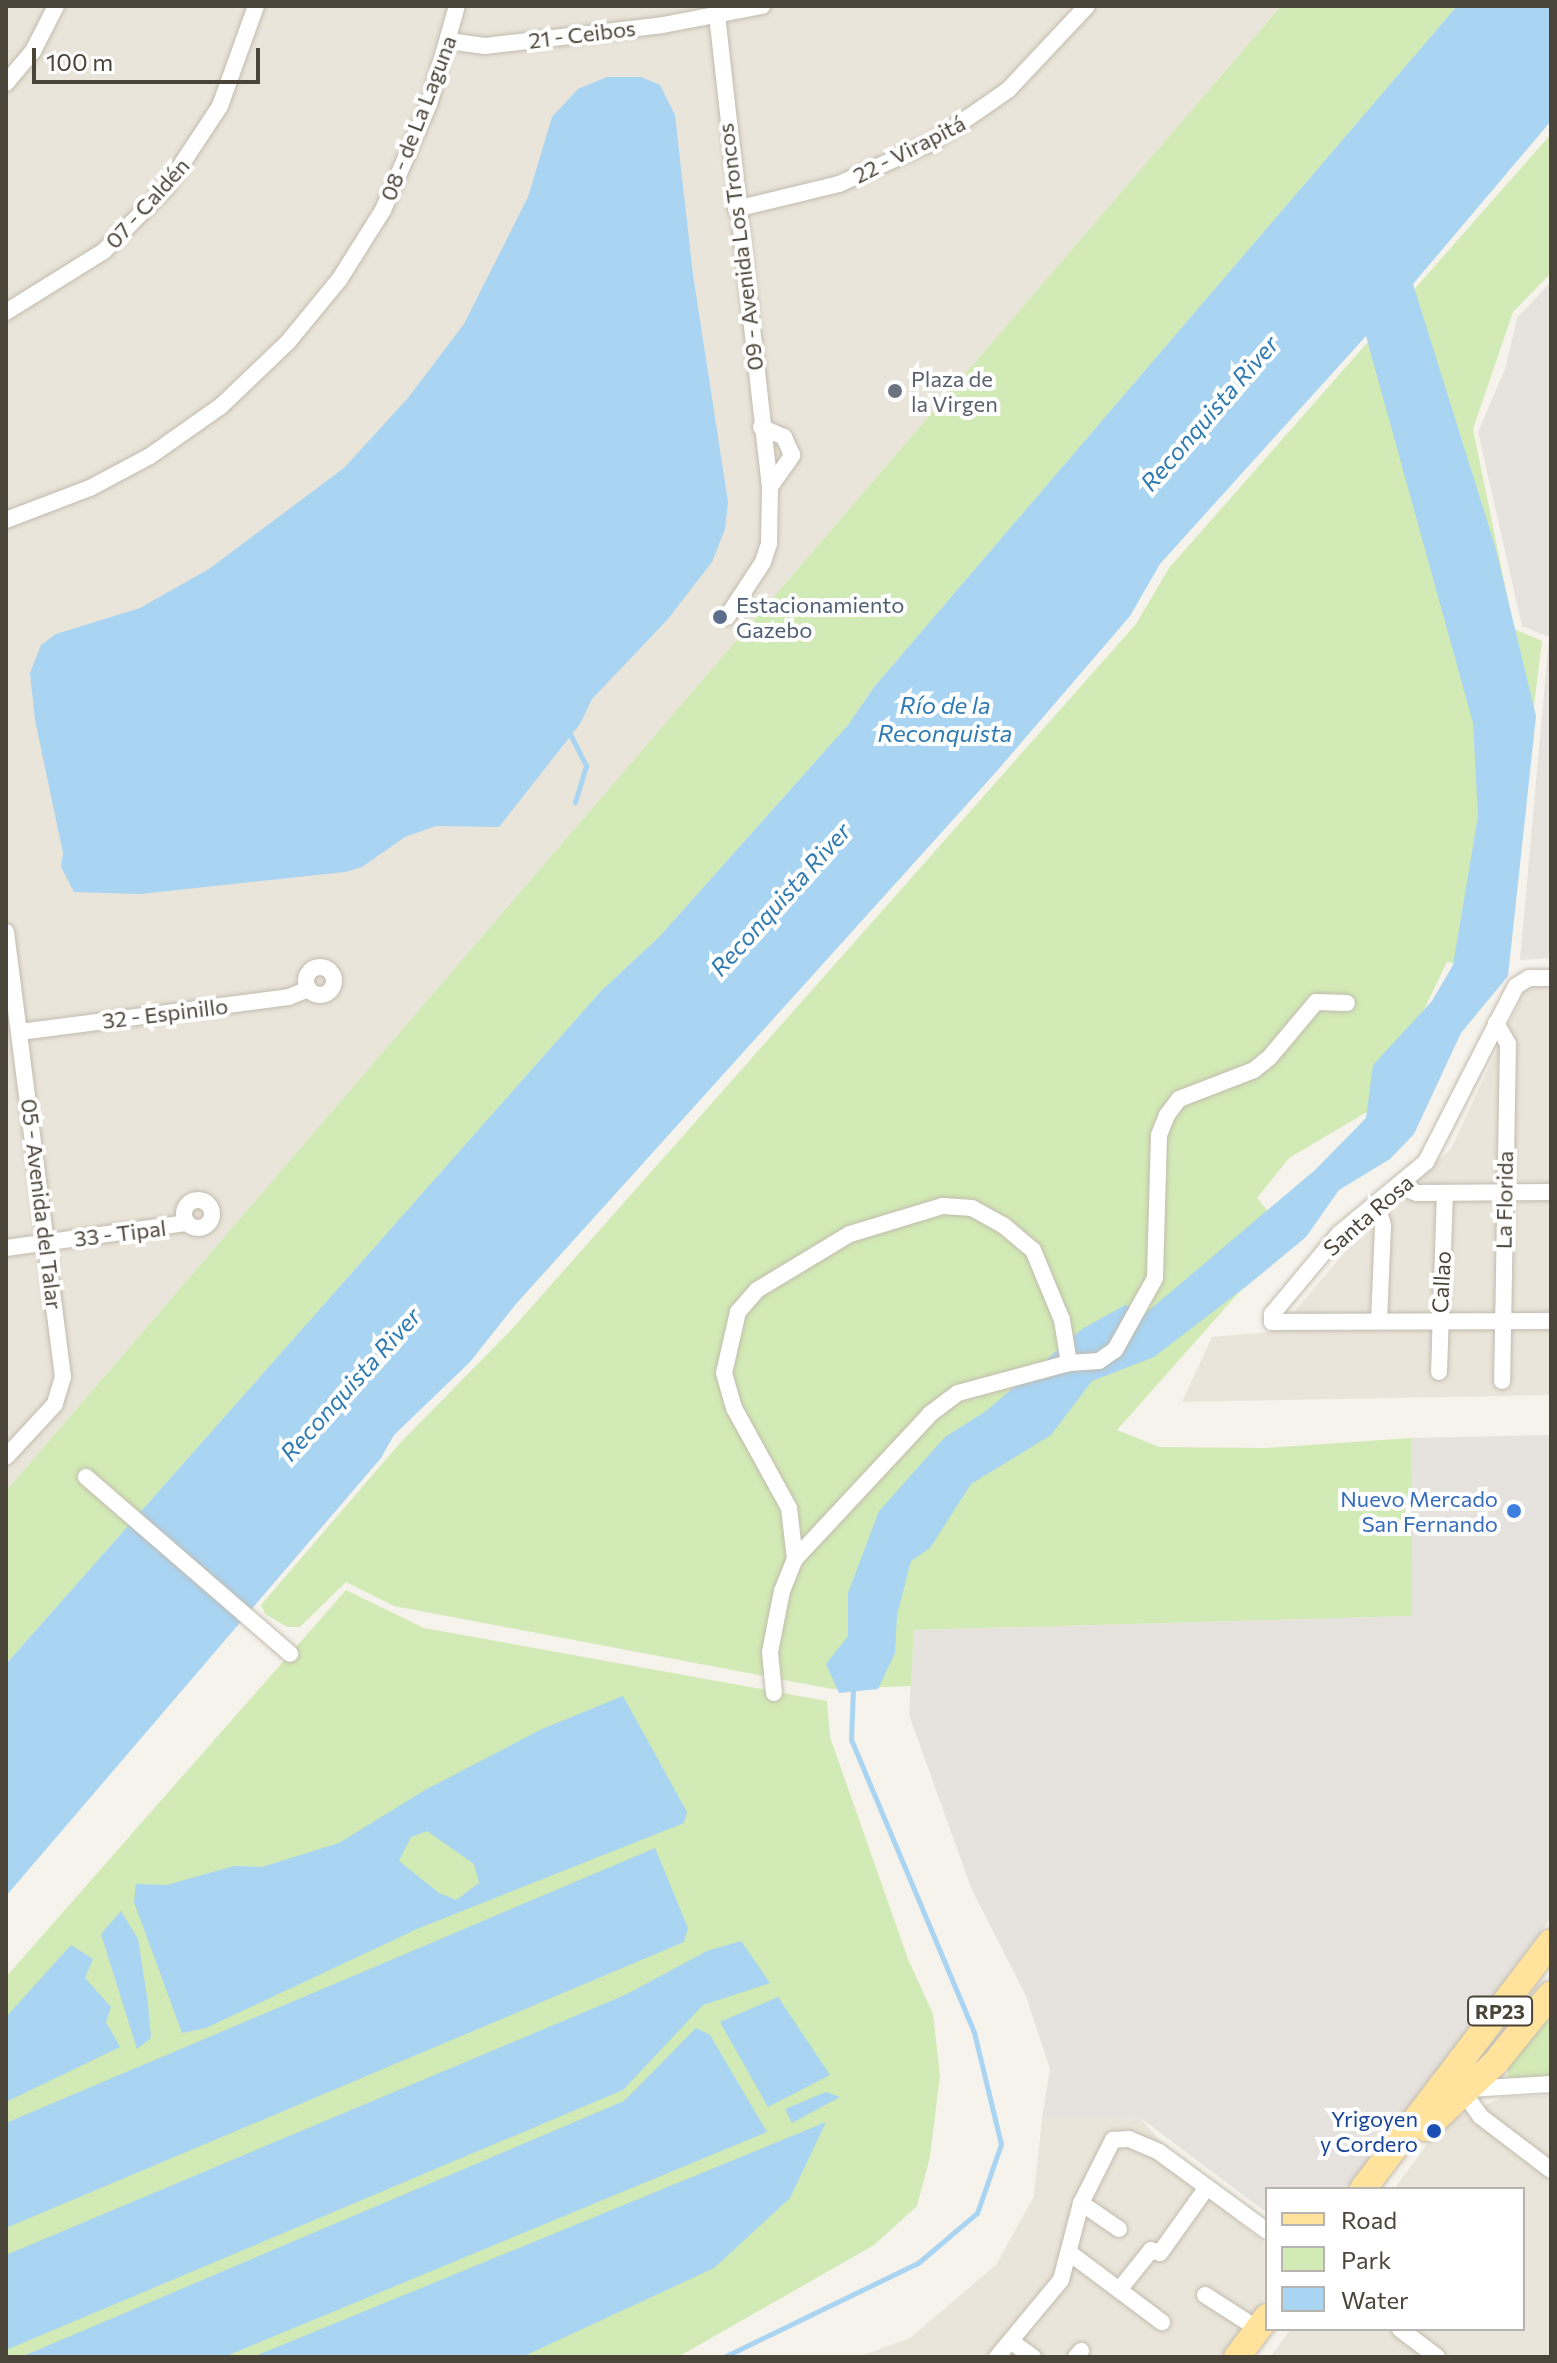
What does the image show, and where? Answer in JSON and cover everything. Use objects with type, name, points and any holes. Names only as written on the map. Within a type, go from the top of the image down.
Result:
[{"type":"main road","name":"RP23","points":[[1382,2187],[1551,1942]]},
{"type":"main road","name":"RP23","points":[[1365,2187],[1454,2084],[1512,2045],[1551,1994]]},
{"type":"main road","points":[[1237,2357],[1265,2327]]},
{"type":"main road","points":[[1256,2357],[1265,2331]]},
{"type":"street","points":[[6,83],[33,51],[56,6]]},
{"type":"street","name":"07 - Caldén","points":[[6,312],[104,251],[166,188],[220,106],[256,6]]},
{"type":"street","name":"08 - de La Laguna","points":[[6,520],[90,488],[150,456],[221,406],[288,342],[339,280],[383,210],[449,41],[457,6]]},
{"type":"street","name":"21 - Ceibos","points":[[449,41],[485,46],[762,6]]},
{"type":"street","name":"22 - Virapitá","points":[[736,209],[839,184],[933,142],[1008,90],[1087,6]]},
{"type":"street","name":"09 - Avenida Los Troncos","points":[[717,11],[736,209],[770,487],[769,544],[763,562],[727,617]]},
{"type":"street","points":[[761,427],[792,446],[789,464],[770,487]]},
{"type":"street","name":"05 - Avenida del Talar","points":[[6,932],[47,1242],[61,1392],[6,1457]]},
{"type":"street","name":"Santa Rosa","points":[[1551,978],[1523,979],[1496,1023],[1444,1135],[1402,1187],[1339,1234],[1279,1305],[1272,1322],[1551,1321]]},
{"type":"street","name":"32 - Espinillo","points":[[20,1032],[289,997],[308,989]]},
{"type":"street","points":[[774,1693],[770,1652],[782,1591],[795,1559],[930,1414],[958,1393],[1069,1363],[1099,1361],[1115,1350],[1155,1278],[1159,1135],[1167,1115],[1179,1099],[1254,1070],[1316,1002],[1347,1003]]},
{"type":"street","name":"La Florida","points":[[1496,1023],[1508,1044],[1502,1381]]},
{"type":"street","points":[[1402,1187],[1445,1193],[1551,1192]]},
{"type":"street","name":"Callao","points":[[1439,1372],[1445,1193]]},
{"type":"street","points":[[795,1559],[789,1508],[734,1408],[724,1373],[738,1312],[757,1290],[850,1234],[943,1206],[972,1208],[1003,1225],[1033,1250],[1062,1320],[1069,1363]]},
{"type":"street","points":[[1378,1207],[1383,1226],[1379,1321]]},
{"type":"street","name":"33 - Tipal","points":[[6,1248],[187,1223]]},
{"type":"street","points":[[86,1477],[290,1654]]},
{"type":"street","points":[[1454,2084],[1551,2084]]},
{"type":"street","points":[[1454,2084],[1480,2116],[1551,2170]]},
{"type":"street","points":[[997,2357],[1061,2280],[1081,2203],[1106,2147],[1121,2137],[1151,2148],[1265,2230]]},
{"type":"street","points":[[1119,2290],[1151,2250],[1160,2253],[1207,2187]]},
{"type":"street","points":[[1081,2203],[1119,2229]]},
{"type":"street","points":[[1071,2254],[1162,2322]]},
{"type":"street","points":[[1205,2295],[1265,2324]]},
{"type":"street","points":[[1403,2331],[1437,2357]]},
{"type":"street","points":[[1012,2342],[1033,2357]]},
{"type":"shaded area","points":[[6,6],[1281,6],[6,1491]]},
{"type":"shaded area","points":[[1551,282],[1551,958],[1520,960],[1549,637],[1522,626],[1478,432],[1505,369],[1517,318]]},
{"type":"shaded area","points":[[1551,985],[1551,1395],[1182,1402],[1212,1337],[1269,1332],[1294,1312],[1371,1221],[1451,1149],[1526,987]]},
{"type":"shaded area","points":[[1551,1435],[1551,1918],[1353,2187],[1265,2187],[1265,2212],[1139,2117],[1042,2118],[1050,2069],[1026,1996],[972,1890],[909,1715],[914,1630],[1411,1616],[1411,1438]]},
{"type":"shaded area","points":[[1551,2095],[1551,2357],[1270,2357],[1290,2331],[1525,2331],[1525,2187],[1395,2187],[1442,2124],[1503,2097]]},
{"type":"shaded area","points":[[1139,2117],[1220,2207],[1265,2243],[1265,2300],[1222,2357],[858,2357],[910,2338],[996,2265],[1034,2196],[1042,2118]]},
{"type":"green space","points":[[1281,6],[1457,6],[874,687],[848,725],[659,937],[601,991],[6,1664],[6,1491]]},
{"type":"green space","points":[[1551,134],[1551,273],[1513,312],[1473,429],[1514,629],[1542,641],[1501,974],[1447,962],[1377,1106],[1289,1158],[1257,1198],[1289,1236],[1117,1430],[1159,1447],[1266,1448],[1411,1438],[1412,1616],[914,1630],[911,1686],[832,1689],[394,1606],[346,1582],[300,1627],[287,1627],[265,1614],[261,1605],[400,1443],[512,1329],[1136,624],[1169,568]]},
{"type":"green space","points":[[346,1590],[424,1628],[827,1701],[830,1737],[908,1959],[933,2014],[940,2075],[930,2157],[917,2206],[874,2245],[678,2357],[6,2357],[6,1977]]},
{"type":"green space","points":[[1551,2016],[1551,2081],[1508,2078],[1508,2067]]},
{"type":"water","name":"Río de la Reconquista","points":[[1457,6],[1551,6],[1551,121],[1413,284],[1495,546],[1536,716],[1508,976],[1461,1033],[1414,1134],[1390,1159],[1339,1190],[1306,1237],[1248,1285],[1154,1357],[1092,1381],[1051,1435],[971,1484],[930,1548],[911,1561],[897,1615],[895,1653],[878,1689],[839,1693],[826,1664],[848,1636],[848,1593],[879,1511],[945,1437],[986,1411],[1082,1329],[1125,1305],[1147,1312],[1315,1170],[1366,1118],[1373,1065],[1432,1001],[1453,965],[1478,816],[1473,723],[1366,336],[1160,564],[1130,616],[997,771],[516,1304],[470,1362],[394,1435],[381,1458],[6,1896],[6,1664],[601,991],[659,937],[848,725],[874,687]]},
{"type":"water","points":[[607,77],[641,77],[660,85],[675,115],[693,275],[728,502],[725,529],[712,562],[668,619],[592,699],[580,724],[499,827],[436,826],[405,837],[362,867],[345,872],[140,894],[74,892],[61,867],[63,853],[35,720],[30,673],[41,645],[56,634],[140,608],[209,569],[344,468],[408,398],[464,324],[528,197],[552,117],[578,89]]},
{"type":"water","points":[[623,1696],[687,1812],[684,1823],[417,1929],[206,2028],[182,2033],[134,1902],[136,1884],[167,1885],[234,1866],[262,1867],[339,1843],[425,1790],[542,1729]],"holes":[[[427,1831],[474,1864],[479,1883],[456,1900],[439,1893],[399,1861],[411,1837]]]},
{"type":"water","points":[[655,1848],[688,1928],[684,1942],[6,2228],[6,2123]]},
{"type":"water","points":[[121,1911],[138,1939],[148,2003],[151,2038],[137,2049],[101,1934]]},
{"type":"water","points":[[741,1941],[770,1983],[703,2005],[623,2090],[6,2350],[6,2255],[625,1995],[707,1951]]},
{"type":"water","points":[[71,1945],[93,1959],[85,1978],[111,2007],[106,2022],[120,2047],[6,2102],[6,2017]]},
{"type":"water","points":[[778,1997],[830,2075],[768,2107],[720,2022]]},
{"type":"water","points":[[696,2028],[710,2035],[767,2132],[224,2357],[21,2357],[624,2101]]},
{"type":"water","points":[[826,2092],[840,2097],[792,2123],[785,2109]]},
{"type":"water","points":[[826,2122],[790,2198],[714,2268],[522,2357],[253,2357]]},
{"type":"waterway","points":[[571,736],[586,766],[575,802]]},
{"type":"waterway","points":[[724,2357],[918,2263],[977,2213],[1001,2144],[974,2032],[851,1740],[853,1687]]},
{"type":"place","name":"Plaza de la Virgen","points":[[895,391]]},
{"type":"place","name":"Estacionamiento Gazebo","points":[[720,617]]},
{"type":"place","name":"Nuevo Mercado San Fernando","points":[[1514,1511]]},
{"type":"place","name":"Yrigoyen y Cordero","points":[[1434,2131]]},
{"type":"water label","name":"Reconquista River","points":[[1209,413]]},
{"type":"water label","name":"Reconquista River","points":[[780,899]]},
{"type":"water label","name":"Reconquista River","points":[[350,1384]]}]
